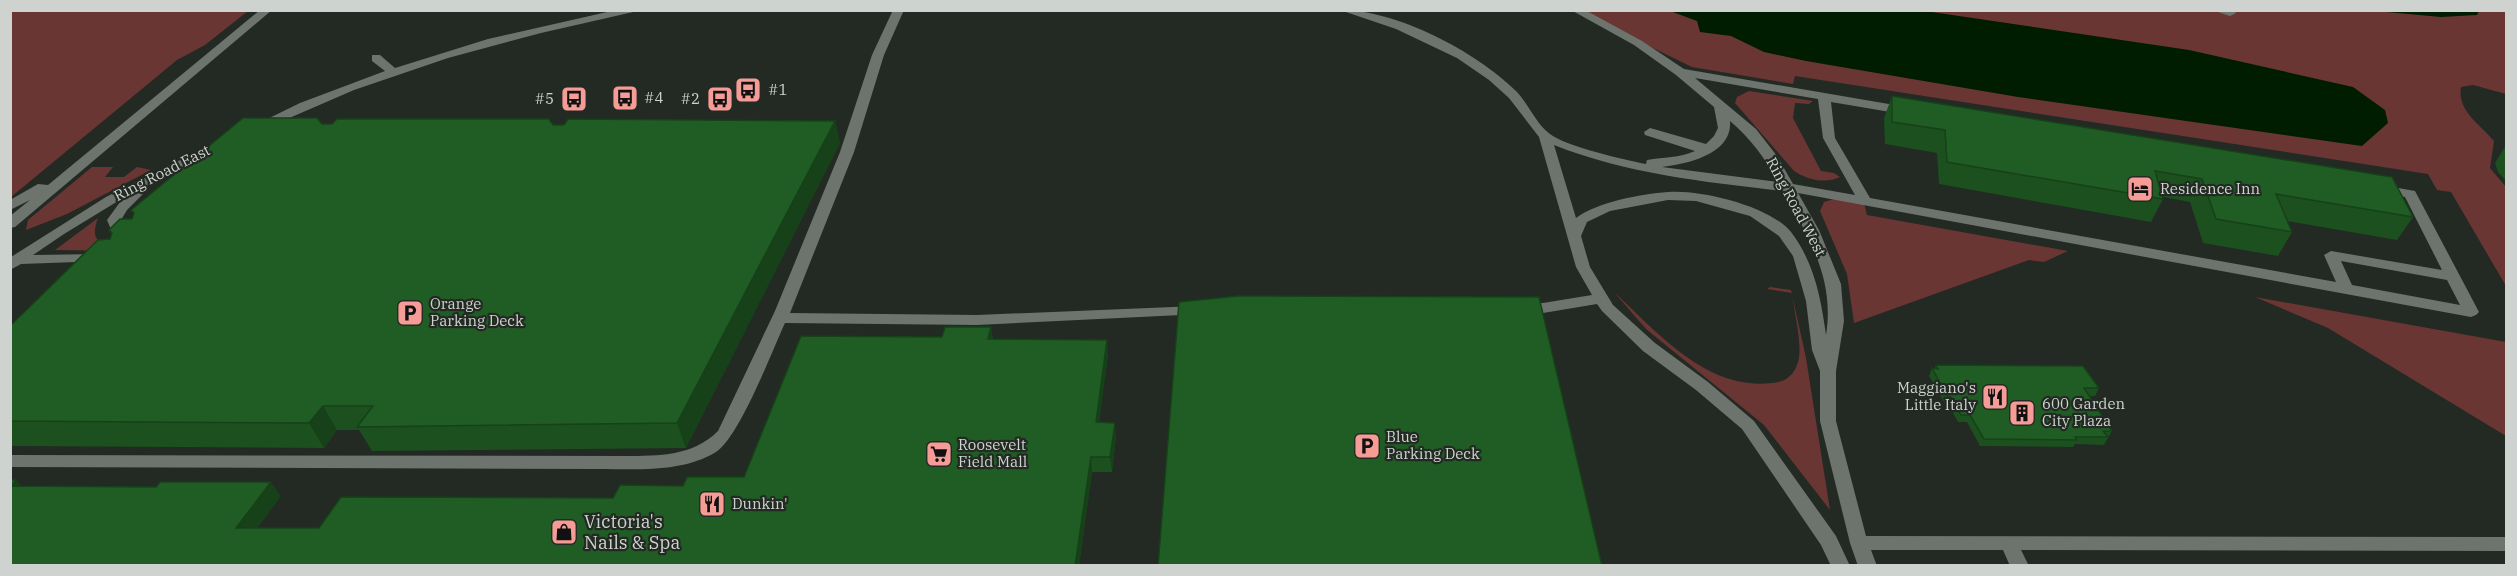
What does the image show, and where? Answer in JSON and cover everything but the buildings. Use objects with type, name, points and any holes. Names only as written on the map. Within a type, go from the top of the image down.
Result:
[{"type":"street","points":[[10,224],[267,10]]},
{"type":"street","points":[[247,131],[328,96],[425,62],[537,31],[637,10]]},
{"type":"street","points":[[10,461],[598,463],[662,460],[696,454],[710,448],[725,434],[780,318],[846,134],[899,10]]},
{"type":"street","points":[[1345,10],[1400,27],[1461,55],[1493,77],[1513,95],[1545,137],[1583,267],[1607,308],[1649,347],[1702,386],[1748,425],[1829,541],[1841,566]]},
{"type":"street","name":"Ring Road West","points":[[1576,10],[1638,44],[1680,72],[1751,132],[1770,156],[1812,230],[1834,284],[1836,321],[1828,371],[1828,421],[1859,543],[1868,566]]},
{"type":"street","points":[[2217,10],[2230,13]]},
{"type":"street","points":[[375,57],[393,72]]},
{"type":"street","points":[[1680,72],[1918,113]]},
{"type":"street","points":[[1622,162],[1661,163],[1681,159],[1711,148],[1721,136],[1725,126],[1720,105],[1729,94],[1748,89],[1770,89]]},
{"type":"street","points":[[1824,97],[1829,138],[1865,201]]},
{"type":"street","points":[[1650,132],[1696,147],[1711,148]]},
{"type":"street","points":[[1545,137],[1577,152],[1678,174],[1788,186],[2471,312],[2410,194],[2363,186]]},
{"type":"street","name":"Ring Road East","points":[[13,262],[71,222],[165,171],[231,139]]},
{"type":"street","points":[[10,206],[77,168]]},
{"type":"street","points":[[140,238],[118,231],[114,220],[116,214],[136,194],[165,171]]},
{"type":"street","points":[[1574,236],[1581,220],[1591,214],[1606,208],[1668,196],[1697,197],[1755,213],[1784,233],[1800,256],[1814,301],[1820,350],[1828,371]]},
{"type":"street","points":[[2346,290],[2331,255],[2452,276]]},
{"type":"street","points":[[13,262],[119,258]]},
{"type":"street","points":[[1502,309],[1543,308],[1601,298]]},
{"type":"street","points":[[780,318],[977,320],[1209,311]]},
{"type":"street","points":[[1859,543],[2506,544]]},
{"type":"street","points":[[2009,544],[2020,566]]},
{"type":"shaded area","points":[[11,10],[248,11],[205,45],[177,60],[11,197]]},
{"type":"shaded area","points":[[1577,11],[2506,11],[2506,94],[2473,85],[2461,87],[2461,96],[2462,103],[2471,117],[2494,141],[2490,168],[2506,187],[2506,286],[2451,192],[2437,190],[2428,174],[1795,76],[1793,84],[1692,67]]},
{"type":"shaded area","points":[[1670,11],[1925,11],[2189,50],[2353,87],[2385,110],[2388,123],[2362,146],[2018,97],[1764,52],[1731,36],[1700,32],[1697,21]]},
{"type":"shaded area","points":[[2375,11],[2479,11],[2477,15],[2441,17]]},
{"type":"shaded area","points":[[1749,91],[1813,101],[1809,104],[1795,103],[1793,118],[1821,171],[1834,173],[1840,177],[1817,180],[1794,171],[1735,103],[1737,97]]},
{"type":"shaded area","points":[[92,167],[113,167],[105,177],[124,177],[137,167],[151,170],[67,214],[26,230],[28,220]]},
{"type":"shaded area","points":[[1837,198],[1864,203],[1867,215],[2068,251],[2044,262],[2029,260],[1854,323],[1847,274],[1820,211],[1824,202]]},
{"type":"shaded area","points":[[98,218],[95,233],[100,242],[124,251],[55,250]]},
{"type":"shaded area","points":[[1770,287],[1791,290],[1792,293],[1767,289]]},
{"type":"shaded area","points":[[1614,292],[1685,355],[1726,378],[1748,383],[1781,381],[1791,375],[1796,367],[1799,347],[1793,297],[1806,358],[1830,510],[1764,425],[1646,329]]},
{"type":"shaded area","points":[[2255,297],[2506,342],[2506,436],[2328,328]]},
{"type":"place","name":"#1","points":[[748,90]]},
{"type":"place","name":"#4","points":[[625,98]]},
{"type":"place","name":"#5","points":[[574,99]]},
{"type":"place","name":"#2","points":[[720,99]]},
{"type":"place","name":"Residence Inn","points":[[2140,189]]},
{"type":"place","name":"Orange Parking Deck","points":[[410,313]]},
{"type":"place","name":"Maggiano's Little Italy","points":[[1995,397]]},
{"type":"place","name":"600 Garden City Plaza","points":[[2022,413]]},
{"type":"place","name":"Blue Parking Deck","points":[[1367,446]]},
{"type":"place","name":"Roosevelt Field Mall","points":[[939,454]]},
{"type":"place","name":"Dunkin'","points":[[712,504]]},
{"type":"place","name":"Victoria's Nails & Spa","points":[[564,532]]}]
